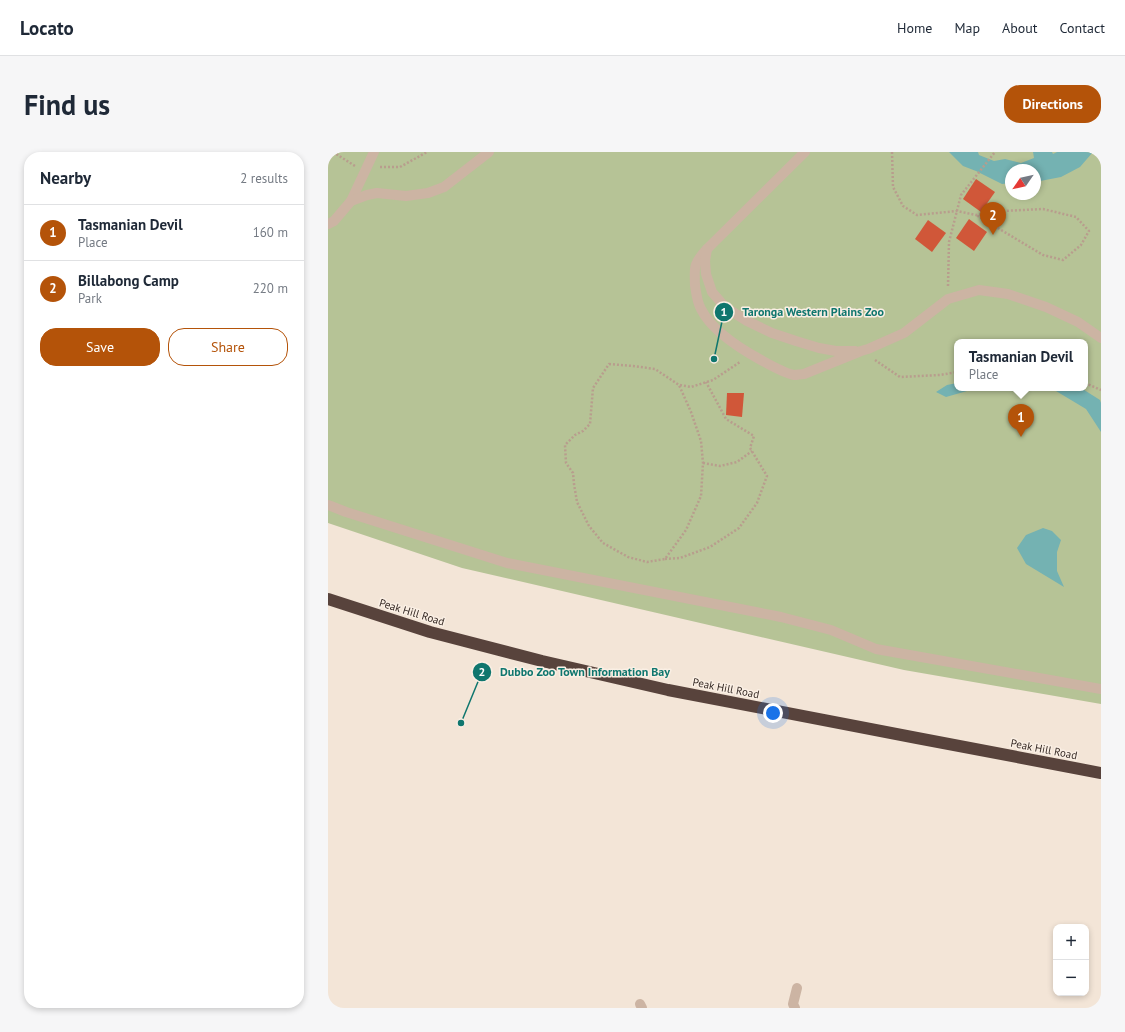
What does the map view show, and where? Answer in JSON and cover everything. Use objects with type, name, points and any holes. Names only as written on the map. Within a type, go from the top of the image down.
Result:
[{"type":"highway","name":"Peak Hill Road","points":[[328,599],[430,632],[542,661],[668,690],[1101,773]]},
{"type":"lane","points":[[328,224],[334,221],[351,201],[374,152]]},
{"type":"lane","points":[[351,201],[377,193],[406,196],[428,193],[444,187],[489,152]]},
{"type":"lane","points":[[805,152],[707,249],[698,259],[694,270],[696,292],[700,308],[710,324],[724,336],[752,355],[778,369],[794,375],[804,374],[904,333],[948,298],[979,290],[1008,294],[1046,307],[1078,322],[1101,338]]},
{"type":"lane","points":[[707,249],[705,261],[706,274],[712,292],[725,307],[747,321],[772,333],[796,341],[819,348],[836,351],[861,351]]},
{"type":"lane","points":[[328,505],[507,563],[781,618],[831,630],[876,649],[1101,689]]},
{"type":"lane","points":[[795,1008],[793,1004],[797,988]]},
{"type":"path","points":[[892,152],[893,187],[903,206],[917,215],[957,211],[976,215],[1043,255],[1063,260],[1081,245],[1089,231],[1076,217],[1042,209],[1003,211],[976,215]]},
{"type":"path","points":[[948,298],[949,242],[960,195],[994,153]]},
{"type":"path","points":[[861,351],[900,377],[940,375],[954,373]]},
{"type":"path","points":[[706,382],[726,419],[754,436],[750,448],[767,476],[757,503],[739,528],[710,547],[680,558],[647,562],[628,556],[603,543],[589,526],[577,502],[573,473],[566,463],[565,445],[575,435],[583,431],[590,424],[593,388],[609,364],[655,370],[679,384],[691,387],[706,382],[713,380],[752,355]]},
{"type":"path","points":[[665,559],[686,530],[701,496],[703,463],[701,440],[679,384]]},
{"type":"path","points":[[1088,384],[1101,390]]},
{"type":"path","points":[[703,463],[720,466],[737,462],[752,452]]},
{"type":"green space","points":[[328,152],[1101,152],[1101,704],[904,670],[462,568],[328,523]]},
{"type":"water","points":[[949,152],[978,152],[979,155],[994,161],[1005,159],[1021,163],[1034,158],[1033,152],[1052,152],[1053,154],[1057,152],[1093,152],[1080,167],[1061,177],[1041,181],[1041,164],[1005,164],[1005,184],[1002,184],[963,166]]},
{"type":"water","points":[[954,384],[954,391],[967,391],[946,397],[936,392],[947,385]]},
{"type":"water","points":[[1056,391],[1086,391],[1100,400],[1101,432],[1086,409]]},
{"type":"water","points":[[1043,528],[1052,531],[1061,540],[1057,552],[1057,571],[1064,587],[1026,564],[1017,548],[1026,535]]},
{"type":"building","points":[[976,179],[995,192],[981,212],[963,199]]},
{"type":"building","points":[[969,219],[987,232],[974,251],[956,238]]},
{"type":"building","points":[[928,220],[946,233],[932,252],[915,239]]},
{"type":"building","points":[[727,393],[744,393],[742,417],[726,415]]},
{"type":"place","name":"Billabong Camp","points":[[993,235]]},
{"type":"place","name":"Taronga Western Plains Zoo","points":[[714,359]]},
{"type":"place","name":"Tasmanian Devil","points":[[1021,437]]},
{"type":"place","name":"Dubbo Zoo Town Information Bay","points":[[461,723]]}]
